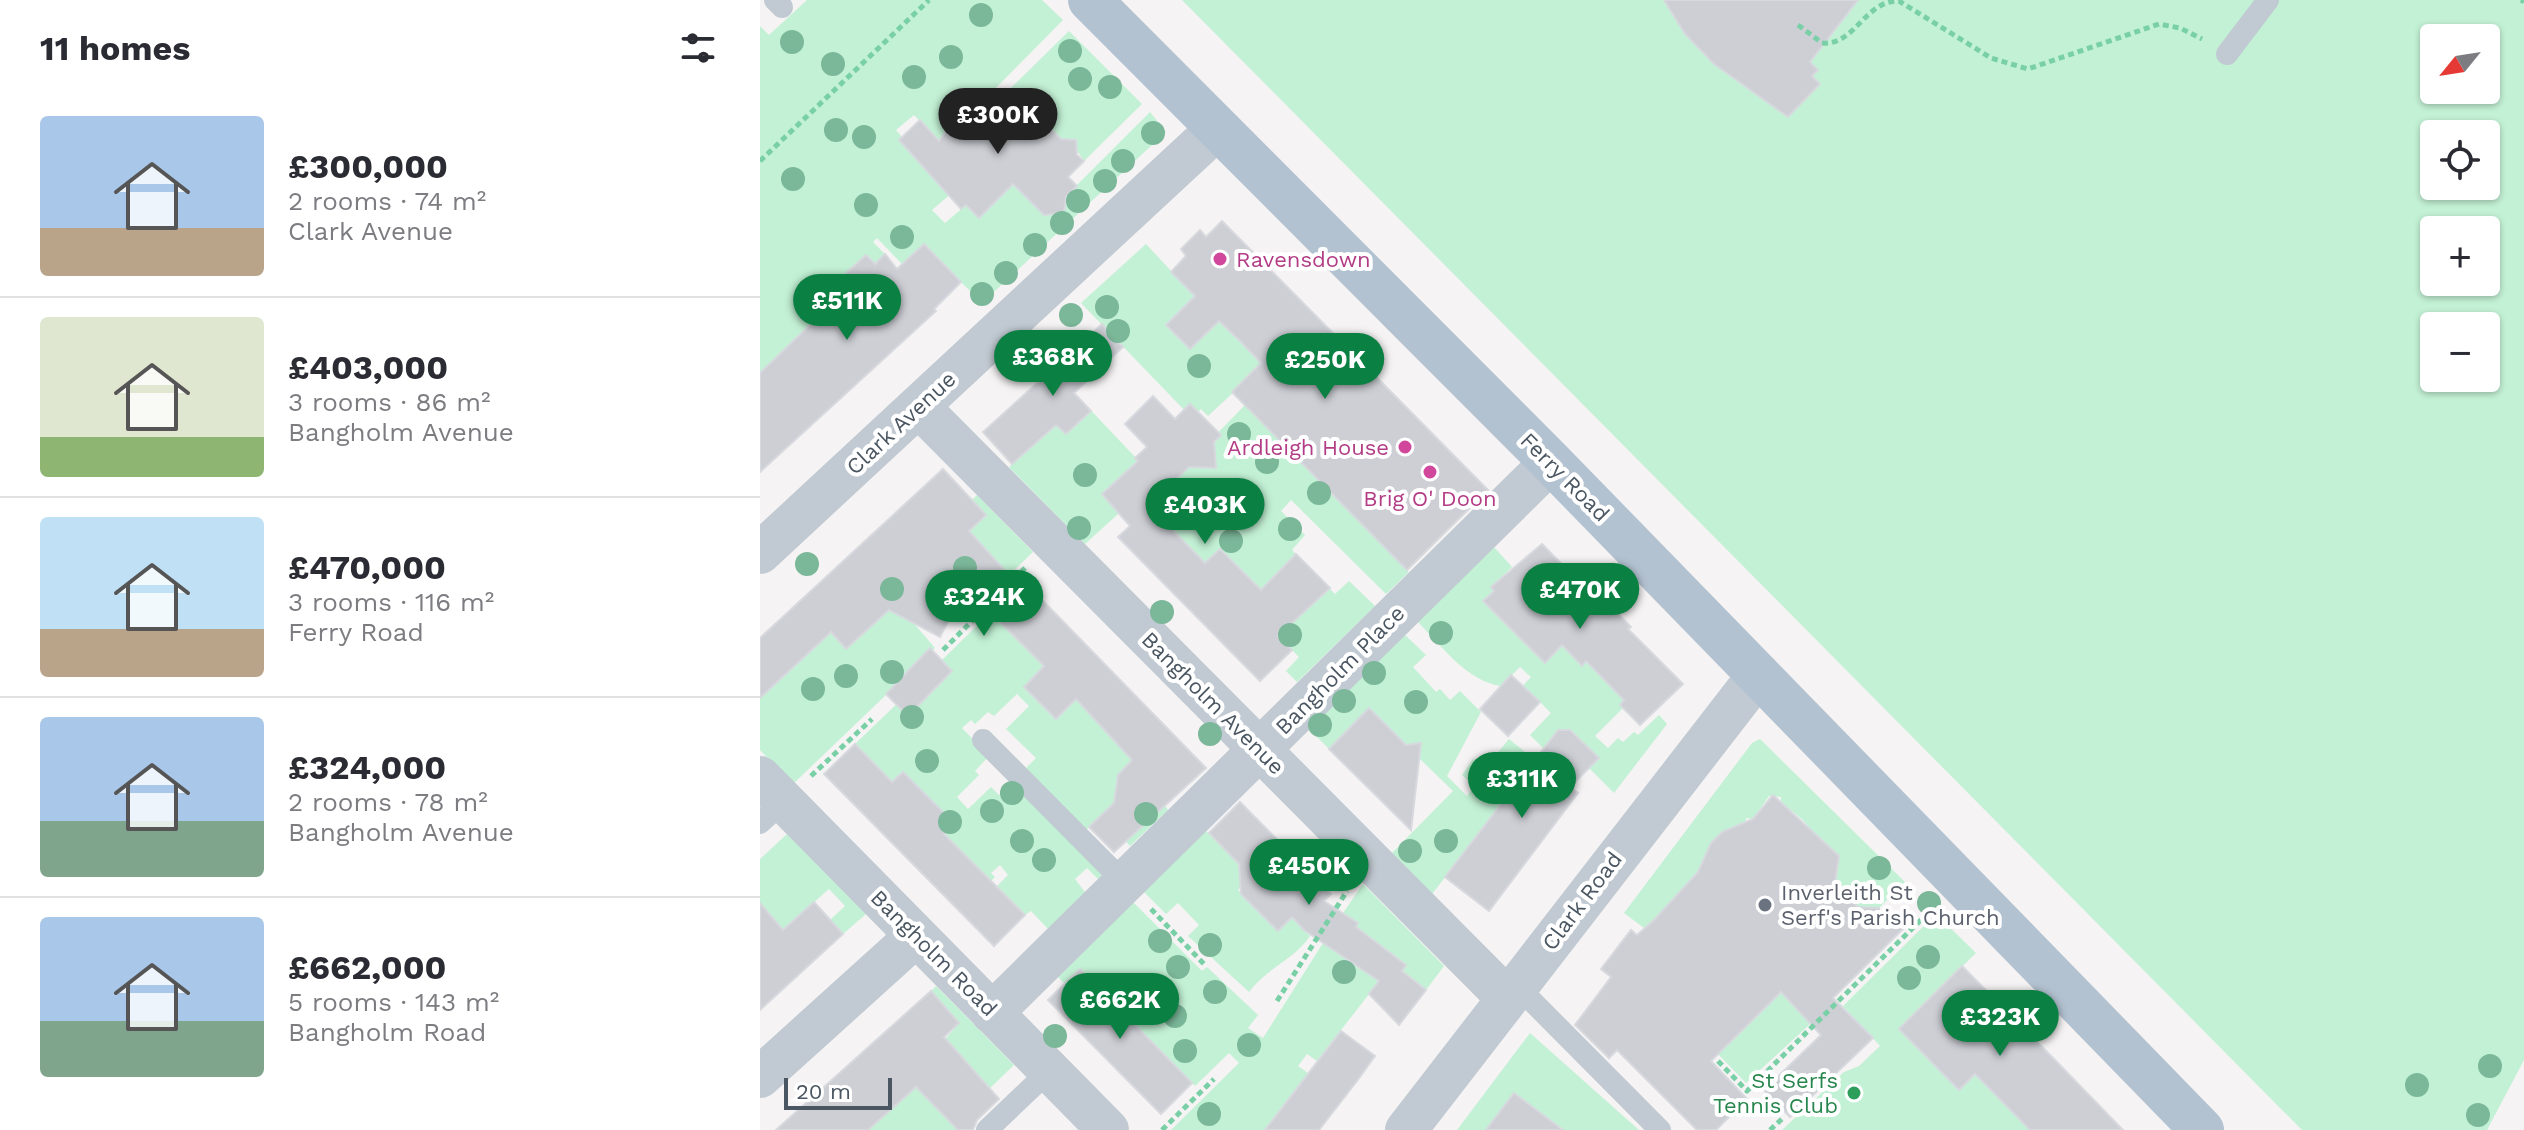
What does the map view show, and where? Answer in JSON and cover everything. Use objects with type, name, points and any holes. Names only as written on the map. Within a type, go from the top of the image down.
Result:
[{"type":"main road","name":"Ferry Road","points":[[1090,0],[1551,462],[2202,1130]]},
{"type":"street","name":"Clark Avenue","points":[[760,553],[1217,129]]},
{"type":"street","name":"Bangholm Avenue","points":[[919,407],[1368,859],[1512,992]]},
{"type":"street","name":"Bangholm Place","points":[[992,1013],[1551,462]]},
{"type":"street","name":"Clark Road","points":[[1406,1130],[1759,674]]},
{"type":"street","name":"Bangholm Road","points":[[768,800],[916,936],[1108,1130]]},
{"type":"street","points":[[760,1077],[916,936]]},
{"type":"lane","points":[[2227,54],[2268,0]]},
{"type":"lane","points":[[983,740],[1125,883]]},
{"type":"lane","points":[[1512,992],[1660,1130]]},
{"type":"lane","points":[[987,1130],[1049,1071]]},
{"type":"path","points":[[760,161],[929,0]]},
{"type":"path","points":[[1798,25],[1816,40],[1829,44],[1842,38],[1878,4],[1899,1],[1991,58],[2016,67],[2043,66],[2159,24],[2180,28],[2227,54]]},
{"type":"path","points":[[943,650],[1053,541]]},
{"type":"path","points":[[768,800],[872,719]]},
{"type":"path","points":[[1277,1001],[1368,859]]},
{"type":"path","points":[[1718,1061],[1747,1091],[1960,881]]},
{"type":"path","points":[[1125,883],[1204,964]]},
{"type":"path","points":[[1162,1130],[1214,1079]]},
{"type":"path","points":[[1770,1130],[1783,1118]]},
{"type":"green space","points":[[807,0],[1042,0],[1063,20],[975,109],[964,108],[959,114],[953,192],[932,210],[945,223],[966,205],[979,218],[1001,196],[1003,187],[1015,186],[1045,216],[1050,212],[1058,214],[1063,210],[1063,199],[1150,112],[1166,132],[982,303],[938,259],[914,253],[902,264],[877,238],[873,242],[885,254],[875,264],[866,255],[851,268],[869,288],[805,311],[822,331],[760,383],[760,26],[769,35]],"holes":[[[914,115],[920,121],[921,164],[899,141],[902,137],[896,130]]]},
{"type":"green space","points":[[1182,0],[2524,0],[2524,1060],[2487,1130],[2302,1130]]},
{"type":"green space","points":[[1069,31],[1142,104],[1084,161],[1070,140],[1062,140],[1029,107],[1030,99],[1011,88]]},
{"type":"green space","points":[[1146,244],[1199,301],[1188,303],[1166,325],[1190,349],[1212,327],[1216,318],[1263,365],[1208,416],[1201,409],[1192,418],[1081,303]]},
{"type":"green space","points":[[1081,400],[1156,479],[1195,461],[1209,468],[1215,462],[1205,446],[1245,405],[1409,572],[1386,594],[1291,500],[1281,511],[1305,535],[1292,550],[1296,554],[1276,575],[1318,576],[1298,595],[1329,588],[1335,594],[1349,581],[1375,606],[1297,682],[1286,671],[1299,657],[1265,623],[1220,549],[1205,563],[1139,495],[1085,544],[1009,467],[1055,424],[1066,434],[1087,415],[1077,404]]},
{"type":"green space","points":[[977,495],[1033,552],[1009,575],[992,557],[984,599],[958,623],[954,618],[947,624],[923,612],[916,626],[935,648],[793,784],[760,750],[760,698],[831,632],[846,649],[986,515],[972,500]]},
{"type":"green space","points":[[1493,546],[1512,567],[1491,587],[1494,591],[1484,601],[1561,644],[1582,665],[1586,661],[1624,700],[1620,705],[1623,708],[1595,736],[1608,748],[1618,738],[1623,742],[1634,732],[1638,735],[1659,715],[1667,724],[1614,793],[1564,743],[1551,756],[1530,735],[1551,713],[1538,700],[1512,697],[1531,677],[1520,667],[1501,686],[1488,683],[1465,670],[1417,621]]},
{"type":"green space","points":[[991,612],[1052,674],[1044,707],[1057,718],[1076,699],[1135,758],[1168,810],[1130,846],[1102,816],[1085,831],[1023,771],[1036,758],[1006,729],[1029,706],[1017,694],[994,716],[988,712],[975,724],[971,720],[962,728],[989,756],[975,771],[979,775],[957,797],[968,809],[991,787],[999,795],[1013,781],[1105,872],[1098,879],[1087,868],[1075,879],[1085,892],[1048,929],[1031,911],[1025,915],[997,886],[1008,875],[1000,865],[991,873],[995,877],[991,881],[905,793],[914,783],[904,772],[892,782],[855,744],[903,698],[914,710],[952,671],[942,660]]},
{"type":"green space","points":[[1404,634],[1426,655],[1413,667],[1436,692],[1440,689],[1450,700],[1460,691],[1481,712],[1447,776],[1467,796],[1474,786],[1462,775],[1473,759],[1485,768],[1509,739],[1535,760],[1523,775],[1532,783],[1457,862],[1432,894],[1391,854],[1453,791],[1419,758],[1420,750],[1414,744],[1406,745],[1369,709],[1329,749],[1308,728]]},
{"type":"green space","points":[[1760,739],[1905,882],[1879,908],[1875,908],[1867,920],[1835,885],[1821,843],[1824,840],[1818,839],[1803,820],[1781,802],[1781,797],[1769,796],[1753,819],[1746,818],[1745,830],[1722,832],[1724,837],[1696,881],[1689,881],[1684,887],[1685,892],[1644,928],[1624,913],[1752,743]]},
{"type":"green space","points":[[1203,828],[1251,876],[1238,890],[1278,931],[1292,917],[1310,936],[1249,992],[1188,936],[1199,925],[1178,903],[1166,914],[1142,890]]},
{"type":"green space","points":[[787,834],[866,914],[843,934],[830,920],[845,906],[829,889],[783,930],[765,909],[760,913],[760,859]]},
{"type":"green space","points":[[1363,884],[1444,966],[1426,990],[1402,971],[1383,976],[1317,1061],[1307,1054],[1298,1066],[1308,1073],[1265,1130],[1171,1130],[1239,1063],[1229,1053],[1195,1086],[1080,970],[1065,984],[1056,975],[1131,900],[1202,971],[1207,967],[1258,1015],[1248,1028],[1263,1038],[1323,943],[1357,923],[1343,913]]},
{"type":"green space","points":[[1936,914],[1976,953],[1899,1029],[1911,1042],[1927,1025],[1947,1078],[1958,1090],[1975,1074],[2030,1130],[1782,1130],[1844,1072],[1859,1066],[1880,1046],[1843,1006]]},
{"type":"green space","points":[[1793,981],[1793,1005],[1801,1013],[1810,1013],[1809,1025],[1746,1083],[1718,1054]]},
{"type":"green space","points":[[936,986],[1014,1065],[965,1112],[944,1115],[957,1130],[868,1130],[959,1023],[931,991]]},
{"type":"green space","points":[[1530,1033],[1639,1130],[1564,1130],[1553,1122],[1547,1130],[1514,1093],[1486,1130],[1457,1130]]},
{"type":"building","points":[[1664,0],[1858,0],[1810,62],[1818,70],[1812,76],[1820,84],[1788,117],[1714,64],[1685,34]]},
{"type":"building","points":[[1008,92],[1030,93],[1030,108],[1061,139],[1076,140],[1077,155],[1084,161],[1068,177],[1077,186],[1066,197],[1064,213],[1044,215],[1013,184],[979,218],[966,205],[961,209],[899,140],[920,120],[939,141],[962,109],[979,104],[987,97],[994,105]]},
{"type":"building","points":[[1222,221],[1488,490],[1407,570],[1232,392],[1261,363],[1241,342],[1219,321],[1190,349],[1166,325],[1195,296],[1171,272],[1186,256],[1181,249],[1200,230],[1206,237]]},
{"type":"building","points":[[924,244],[961,282],[934,309],[936,311],[760,472],[760,373],[814,321],[804,311],[866,255],[875,264],[885,254],[897,269]]},
{"type":"building","points":[[1102,324],[1123,347],[1074,393],[1091,411],[1066,434],[1056,425],[1012,464],[983,432]]},
{"type":"building","points":[[1153,396],[1175,419],[1190,404],[1221,435],[1214,442],[1216,468],[1189,467],[1149,506],[1205,563],[1220,549],[1261,590],[1296,554],[1330,588],[1278,636],[1292,650],[1260,681],[1118,537],[1130,526],[1102,494],[1138,461],[1135,458],[1147,447],[1125,424]]},
{"type":"building","points":[[943,469],[986,515],[969,531],[1018,585],[1023,581],[1206,768],[1114,852],[1089,827],[1114,803],[1118,775],[1132,760],[1076,699],[1056,719],[1024,687],[1044,666],[966,588],[940,637],[889,610],[846,649],[831,632],[760,698],[760,638]]},
{"type":"building","points":[[1542,544],[1595,598],[1599,594],[1631,627],[1628,629],[1683,684],[1640,725],[1620,705],[1624,700],[1586,661],[1582,666],[1562,645],[1545,663],[1483,601],[1494,591],[1491,587]]},
{"type":"building","points":[[930,648],[952,671],[908,716],[886,694]]},
{"type":"building","points":[[1511,675],[1540,702],[1508,736],[1480,709]]},
{"type":"building","points":[[1369,708],[1406,745],[1421,743],[1411,830],[1329,749]]},
{"type":"building","points":[[1558,730],[1570,730],[1599,758],[1570,787],[1578,793],[1489,911],[1445,877]]},
{"type":"building","points":[[855,744],[892,782],[903,772],[954,823],[944,834],[1025,915],[994,946],[824,774]]},
{"type":"building","points":[[1773,795],[1839,856],[1835,883],[1858,907],[1879,908],[1878,929],[1905,927],[1833,998],[1873,1038],[1790,1117],[1764,1090],[1821,1035],[1781,992],[1711,1061],[1747,1099],[1716,1130],[1697,1130],[1617,1050],[1609,1058],[1575,1025],[1611,977],[1601,969],[1631,930],[1637,935],[1654,920],[1698,872],[1711,843],[1722,832],[1753,819]]},
{"type":"building","points":[[1240,802],[1331,894],[1324,901],[1358,923],[1356,927],[1406,965],[1402,971],[1426,990],[1399,1025],[1369,994],[1379,981],[1304,930],[1292,917],[1278,931],[1241,894],[1239,864],[1209,833]]},
{"type":"building","points":[[814,902],[843,934],[760,1010],[760,903],[783,930]]},
{"type":"building","points":[[1962,966],[2123,1130],[2030,1130],[1975,1074],[1959,1090],[1899,1029]]},
{"type":"building","points":[[1080,969],[1192,1083],[1161,1114],[1048,1000]]},
{"type":"building","points":[[931,991],[959,1023],[944,1037],[999,1099],[977,1120],[973,1130],[958,1130],[916,1087],[868,1130],[776,1130]]},
{"type":"building","points":[[1341,1031],[1375,1056],[1357,1081],[1319,1130],[1265,1130]]},
{"type":"building","points":[[1514,1093],[1563,1130],[1486,1130]]},
{"type":"place","name":"Ravensdown","points":[[1220,259]]},
{"type":"place","name":"Ardleigh House","points":[[1405,447]]},
{"type":"place","name":"Brig O' Doon","points":[[1430,472]]},
{"type":"place","name":"Inverleith St Serf's Parish Church","points":[[1765,905]]},
{"type":"place","name":"St Serfs Tennis Club","points":[[1854,1093]]}]
